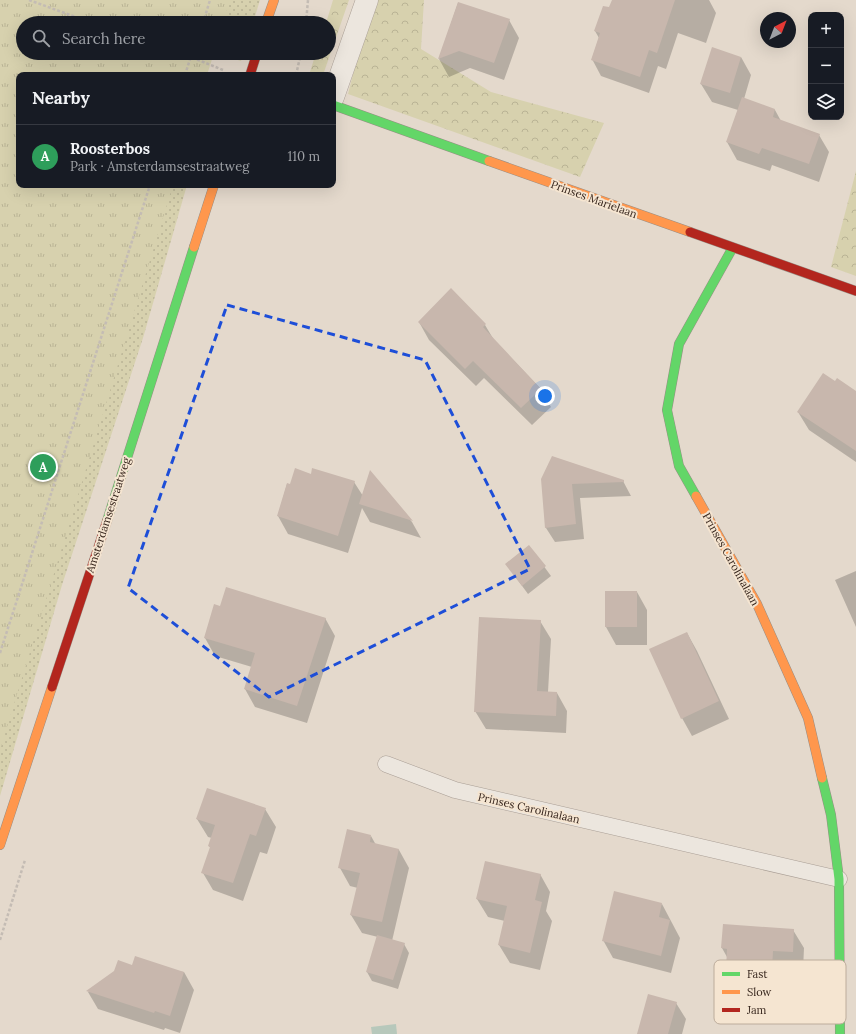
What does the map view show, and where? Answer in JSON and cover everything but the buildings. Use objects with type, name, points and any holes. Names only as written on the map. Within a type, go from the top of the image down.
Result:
[{"type":"street","points":[[268,16],[274,0]]},
{"type":"street","points":[[336,88],[366,0]]},
{"type":"street","points":[[251,72],[255,60]]},
{"type":"street","name":"Prinses Marielaan","points":[[336,106],[732,249],[856,292]]},
{"type":"street","name":"Amsterdamsestraatweg","points":[[0,845],[105,526],[213,188]]},
{"type":"street","name":"Prinses Carolinalaan","points":[[732,249],[679,344],[667,410],[679,466],[757,604],[808,718],[832,815],[839,879],[840,960]]},
{"type":"street","name":"Prinses Carolinalaan","points":[[840,1024],[840,1034]]},
{"type":"lane","name":"Prinses Carolinalaan","points":[[386,764],[455,790],[839,879]]},
{"type":"path","points":[[29,0],[73,16]]},
{"type":"path","points":[[204,16],[210,0]]},
{"type":"path","points":[[307,16],[308,0]]},
{"type":"path","points":[[186,72],[190,60]]},
{"type":"path","points":[[199,60],[230,72]]},
{"type":"path","points":[[297,72],[299,60]]},
{"type":"path","points":[[0,654],[149,188]]},
{"type":"highlighted area","points":[[227,305],[425,360],[530,569],[269,697],[128,588]]},
{"type":"green space","points":[[0,0],[230,0],[225,16],[16,16],[16,60],[212,60],[208,72],[16,72],[16,188],[172,188],[0,750]]},
{"type":"green space","points":[[215,0],[260,0],[255,16],[210,16]]},
{"type":"green space","points":[[333,0],[349,0],[336,38],[336,16],[328,16]]},
{"type":"green space","points":[[372,0],[424,0],[421,49],[491,92],[604,123],[580,177],[348,94]]},
{"type":"green space","points":[[314,60],[328,60],[324,72],[310,72]]},
{"type":"green space","points":[[856,171],[856,276],[831,267]]},
{"type":"green space","points":[[156,188],[186,188],[143,338],[62,585],[0,796],[0,679]]},
{"type":"shaded area","points":[[396,1024],[397,1034],[372,1034],[371,1027]]},
{"type":"traffic: fast","points":[[336,106],[489,161]]},
{"type":"traffic: fast","points":[[107,521],[194,247]]},
{"type":"traffic: fast","points":[[696,496],[679,466],[667,410],[679,344],[732,249]]},
{"type":"traffic: fast","points":[[822,778],[831,815],[839,879],[840,960]]},
{"type":"traffic: fast","points":[[840,1024],[840,1034]]},
{"type":"traffic: slow","points":[[268,16],[274,0]]},
{"type":"traffic: slow","points":[[489,161],[690,232]]},
{"type":"traffic: slow","points":[[194,247],[213,188]]},
{"type":"traffic: slow","points":[[696,496],[757,604],[808,718],[822,778]]},
{"type":"traffic: slow","points":[[0,845],[52,687]]},
{"type":"traffic: jam","points":[[251,72],[255,60]]},
{"type":"traffic: jam","points":[[690,232],[856,291]]},
{"type":"traffic: jam","points":[[52,687],[107,521]]},
{"type":"place","name":"Roosterbos","points":[[43,467]]}]
